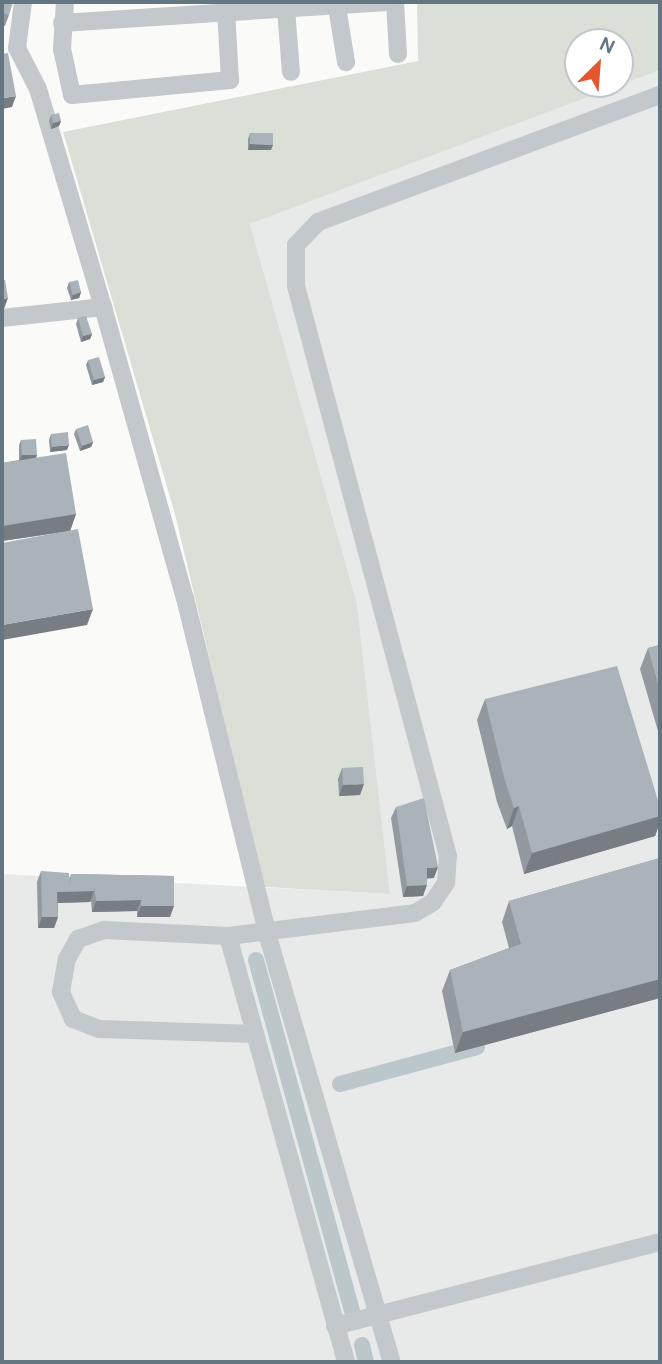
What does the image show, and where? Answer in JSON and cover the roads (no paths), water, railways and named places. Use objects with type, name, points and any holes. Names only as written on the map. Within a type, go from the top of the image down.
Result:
[{"type":"street","points":[[23,2],[17,48],[38,89],[103,307],[185,598],[267,933],[381,1314],[392,1362]]},
{"type":"street","points":[[65,2],[62,23],[72,95],[230,80],[226,11]]},
{"type":"street","points":[[62,23],[158,9],[226,11],[384,2]]},
{"type":"street","points":[[395,2],[398,54]]},
{"type":"street","points":[[337,6],[346,62]]},
{"type":"street","points":[[286,9],[291,72]]},
{"type":"street","points":[[255,1034],[99,1029],[73,1019],[61,992],[67,959],[78,939],[104,930],[228,936],[415,913],[433,902],[446,883],[448,856],[296,286],[296,245],[317,222],[660,94]]},
{"type":"street","points":[[2,318],[103,307]]},
{"type":"street","points":[[228,936],[346,1362]]},
{"type":"street","points":[[335,1326],[660,1242]]},
{"type":"waterway","points":[[256,960],[352,1310]]},
{"type":"waterway","points":[[340,1084],[477,1047]]},
{"type":"waterway","points":[[362,1345],[366,1362]]}]
